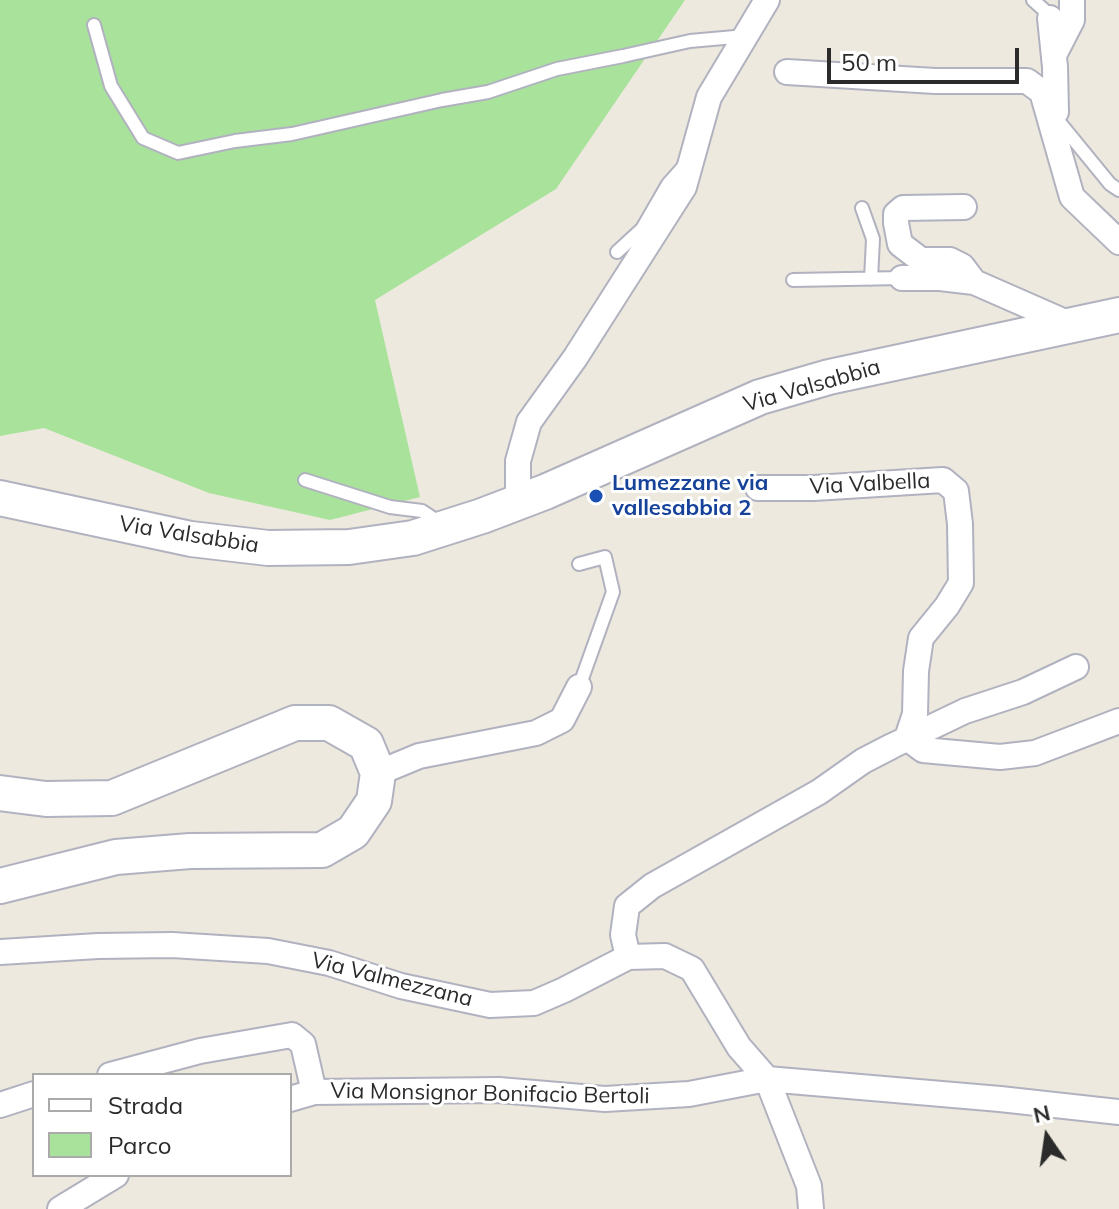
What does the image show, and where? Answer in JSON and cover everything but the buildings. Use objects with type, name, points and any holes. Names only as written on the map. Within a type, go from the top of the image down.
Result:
[{"type":"main road","name":"Via Valsabbia","points":[[0,498],[191,539],[268,548],[349,547],[413,538],[518,502],[760,397],[829,377],[1119,315]]},
{"type":"main road","points":[[0,793],[46,799],[112,798],[295,723],[329,723],[366,744],[378,773],[374,801],[353,832],[322,850],[190,851],[116,857],[0,886]]},
{"type":"street","points":[[518,502],[518,461],[529,422],[575,358],[684,187],[709,97],[767,0]]},
{"type":"street","points":[[1054,55],[1072,20],[1072,0]]},
{"type":"street","points":[[1050,18],[1056,129]]},
{"type":"street","points":[[787,72],[935,81],[1027,81],[1042,92],[1056,129],[1072,197],[1119,242]]},
{"type":"street","points":[[964,207],[903,208],[896,214],[896,223],[900,244],[921,260],[950,260],[962,266],[974,282]]},
{"type":"street","points":[[902,278],[974,282],[1072,325]]},
{"type":"street","name":"Via Valbella","points":[[758,488],[814,488],[943,480],[956,491],[961,583],[921,638],[915,714],[907,738]]},
{"type":"street","points":[[628,957],[623,935],[627,906],[652,886],[819,792],[863,761],[907,738],[965,711],[1023,692],[1076,667]]},
{"type":"street","points":[[378,773],[419,756],[536,733],[562,720],[579,687]]},
{"type":"street","points":[[907,738],[923,750],[1000,757],[1035,753],[1119,721]]},
{"type":"street","name":"Via Valmezzana","points":[[0,952],[172,945],[268,951],[329,963],[401,986],[490,1005],[534,1003],[628,957],[665,956],[692,969],[739,1047],[767,1079],[809,1186],[811,1209]]},
{"type":"street","points":[[118,1073],[200,1051],[292,1035],[303,1044],[314,1092]]},
{"type":"street","name":"Via Monsignor Bonifacio Bertoli","points":[[292,1098],[314,1092],[499,1090],[605,1099],[689,1094],[767,1079],[1119,1112]]},
{"type":"street","points":[[0,1105],[32,1095]]},
{"type":"street","points":[[60,1209],[113,1177]]},
{"type":"lane","points":[[1033,0],[1050,18]]},
{"type":"lane","points":[[94,25],[111,86],[143,138],[178,153],[235,141],[292,134],[488,92],[557,69],[690,41],[746,36]]},
{"type":"lane","points":[[1056,129],[1119,190]]},
{"type":"lane","points":[[617,252],[642,229],[668,184],[692,158]]},
{"type":"lane","points":[[862,208],[873,239],[871,279]]},
{"type":"lane","points":[[793,280],[902,278]]},
{"type":"lane","points":[[305,480],[390,507],[422,511],[446,527]]},
{"type":"lane","points":[[579,564],[605,557],[613,592],[579,687]]},
{"type":"green space","points":[[0,0],[685,0],[556,189],[375,300],[420,497],[330,520],[209,493],[44,428],[0,436]]},
{"type":"place","name":"Lumezzane via vallesabbia 2","points":[[596,496]]}]
